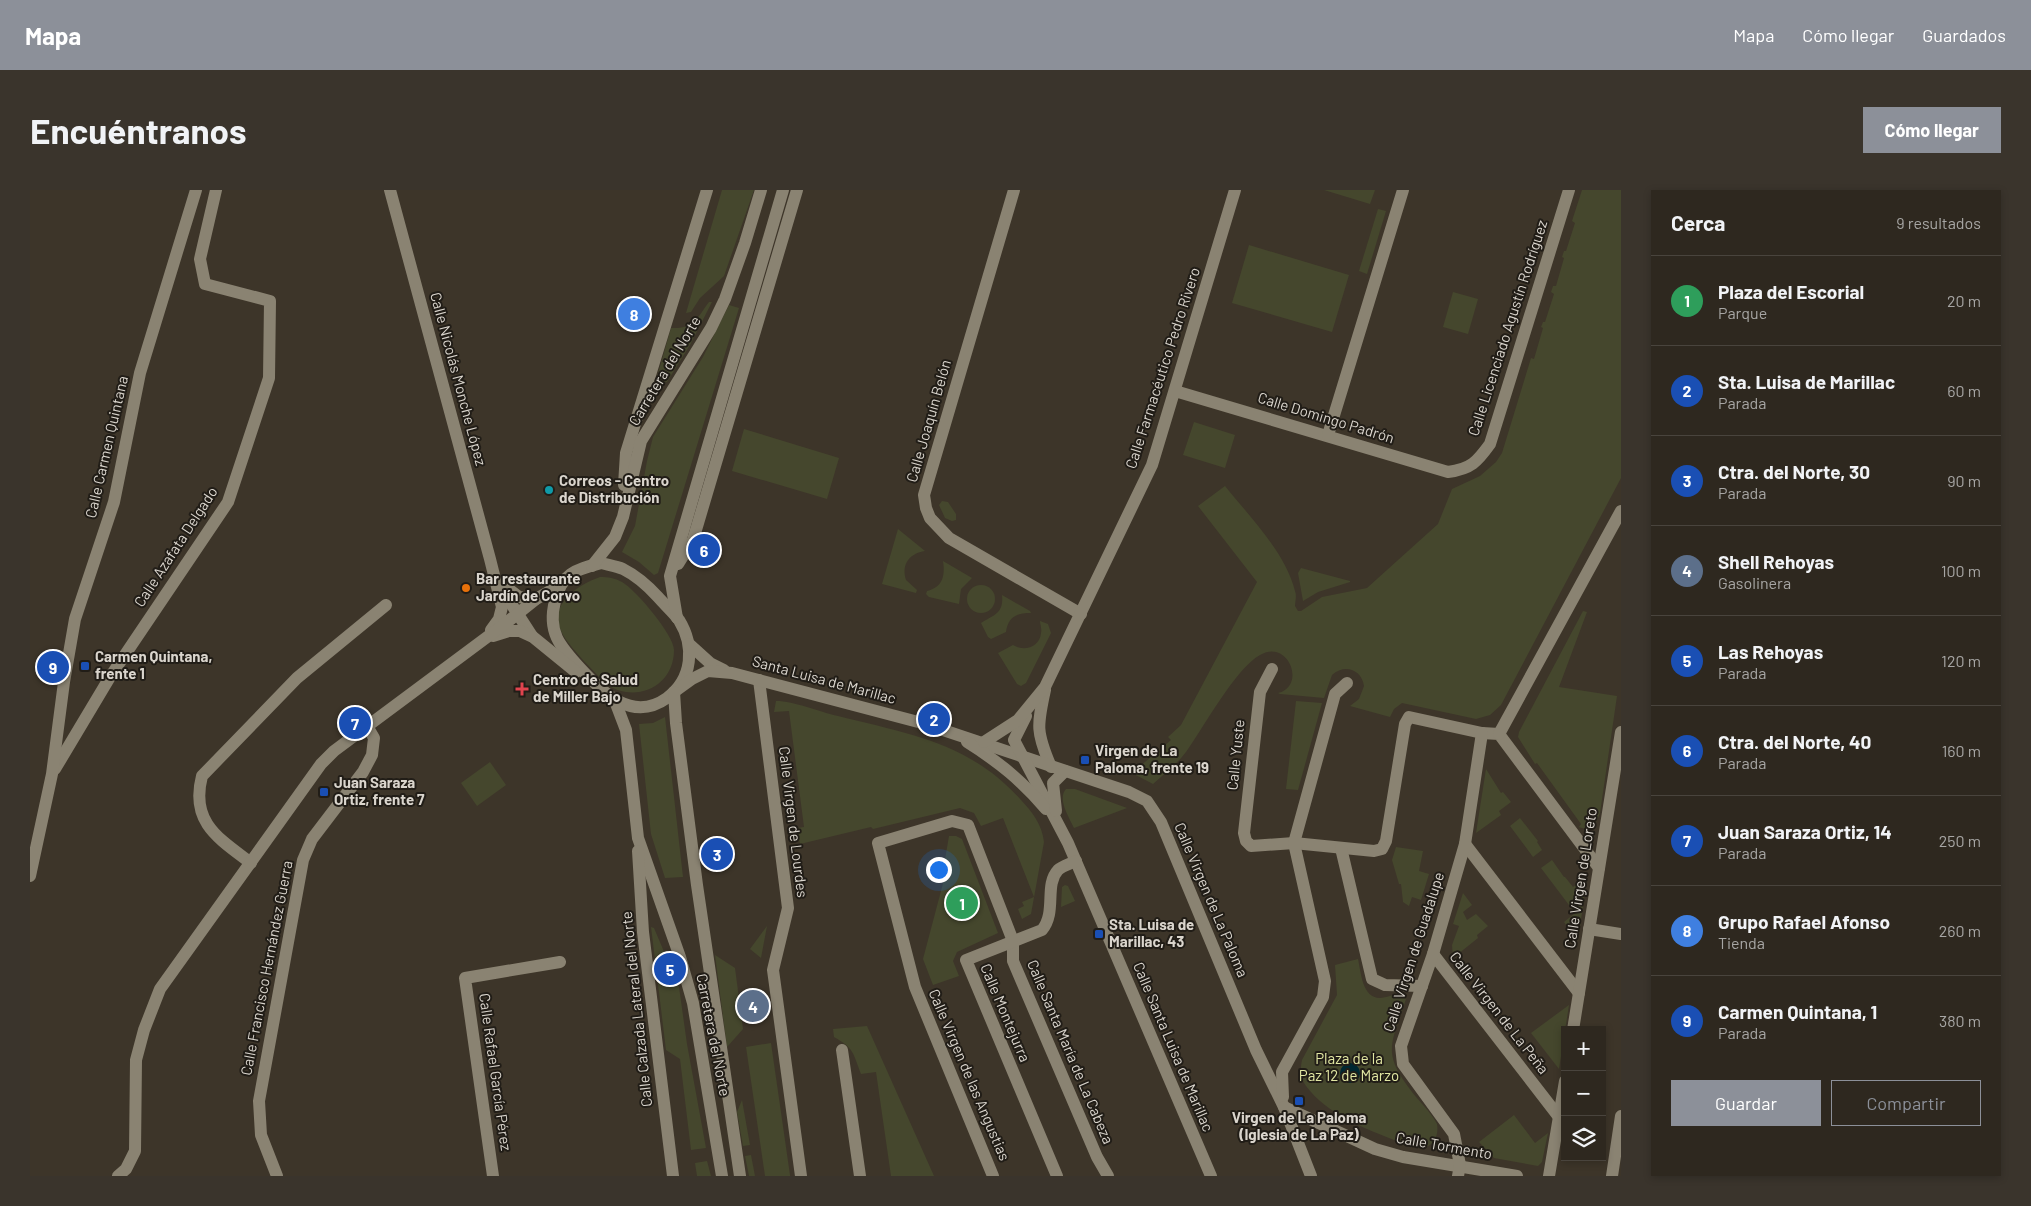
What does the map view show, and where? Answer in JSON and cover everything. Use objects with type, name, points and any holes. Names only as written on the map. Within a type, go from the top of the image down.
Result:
[{"type":"street","name":"Calle Carmen Quintana","points":[[52,774],[64,682],[75,619],[114,502],[140,373],[196,190]]},
{"type":"street","name":"Calle Azafata Delgado","points":[[52,774],[110,677],[228,502],[269,378],[270,301],[205,284],[200,259],[216,190]]},
{"type":"street","name":"Calle Nicolás Monche López","points":[[390,190],[495,577]]},
{"type":"street","points":[[622,517],[626,453],[707,190]]},
{"type":"street","name":"Carretera del Norte","points":[[592,566],[615,538],[641,441],[711,328],[725,299],[746,243],[761,190]]},
{"type":"street","points":[[677,618],[670,576],[783,190]]},
{"type":"street","points":[[670,576],[693,540],[797,190]]},
{"type":"street","name":"Calle Joaquín Belón","points":[[1014,190],[924,495],[926,508],[930,518],[948,538],[1081,614]]},
{"type":"street","name":"Calle Farmacéutico Pedro Rivero","points":[[984,742],[1018,720],[1045,687],[1152,465],[1235,190]]},
{"type":"street","points":[[1328,435],[1403,190]]},
{"type":"street","name":"Calle Licenciado Agustín Rodríguez","points":[[1467,469],[1478,461],[1490,444],[1569,190]]},
{"type":"street","name":"Calle Domingo Padrón","points":[[1175,391],[1448,472],[1467,469]]},
{"type":"street","points":[[1499,734],[1621,511]]},
{"type":"street","points":[[125,1173],[135,1151],[136,1060],[144,1030],[160,989],[322,764],[334,751],[536,598],[559,586],[570,574],[580,568],[601,563],[622,568],[640,579],[677,618],[684,630],[690,663],[683,682],[674,692]]},
{"type":"street","points":[[495,577],[519,597],[536,598]]},
{"type":"street","points":[[495,577],[532,637]]},
{"type":"street","points":[[484,639],[499,619],[502,607],[495,577]]},
{"type":"street","points":[[559,586],[552,614],[552,626],[564,650],[599,689]]},
{"type":"street","points":[[250,863],[220,839],[202,818],[198,792],[202,776],[297,678],[386,605]]},
{"type":"street","points":[[484,639],[509,631],[520,631],[532,637],[615,701],[626,705],[641,707],[666,699],[692,679],[708,671],[732,673]]},
{"type":"street","points":[[688,644],[710,663],[732,673]]},
{"type":"street","name":"Calle Yuste","points":[[1272,669],[1260,692],[1244,833],[1246,841],[1251,846],[1294,843]]},
{"type":"street","name":"Santa Luisa de Marillac","points":[[732,673],[922,723],[984,742],[1051,767]]},
{"type":"street","name":"Calle Virgen de Lourdes","points":[[759,680],[788,908],[773,970],[801,1176]]},
{"type":"street","points":[[1311,1176],[1284,1107],[1281,1085],[1282,1072],[1323,997],[1325,981],[1294,843],[1335,694],[1347,683]]},
{"type":"street","name":"Calle Farmacéutico Pedro Rivero","points":[[1045,687],[1038,722],[1040,743],[1051,767]]},
{"type":"street","name":"Carretera del Norte","points":[[674,692],[676,723],[697,885],[740,1176]]},
{"type":"street","name":"Carretera del Norte","points":[[615,701],[626,730],[638,838],[680,956],[693,1003],[722,1176]]},
{"type":"street","name":"Calle Farmacéutico Pedro Rivero","points":[[1022,757],[1014,740],[1032,704]]},
{"type":"street","points":[[1294,843],[1374,852],[1382,850],[1386,841],[1405,724],[1409,717],[1482,733],[1499,734],[1600,868]]},
{"type":"street","name":"Calle Francisco Hernández Guerra","points":[[277,1176],[261,1135],[259,1101],[302,860],[312,839],[363,772],[372,755],[374,738],[367,726]]},
{"type":"street","name":"Calle Virgen de Loreto","points":[[1574,1026],[1621,732]]},
{"type":"street","name":"Calle Santa Luisa de Marillac","points":[[952,733],[995,759],[1018,779],[1057,821]]},
{"type":"street","name":"Calle Virgen de Guadalupe","points":[[1459,1170],[1454,1134],[1403,1064],[1401,1046],[1433,954],[1466,844],[1482,733]]},
{"type":"street","name":"Calle Santa Luisa de Marillac","points":[[1022,757],[1057,821],[1076,861],[1211,1176]]},
{"type":"street","name":"Calle Virgen de La Paloma","points":[[1051,767],[1129,792],[1147,801],[1161,822],[1253,1042],[1284,1107]]},
{"type":"street","name":"Calle Santa Luisa de Marillac","points":[[1057,821],[1053,783],[1065,771]]},
{"type":"street","points":[[30,876],[52,774]]},
{"type":"street","name":"Calle Virgen de las Angustias","points":[[968,825],[952,820],[878,843],[915,987],[994,1176]]},
{"type":"street","name":"Calle Santa María de La Cabeza","points":[[968,825],[1012,941],[1013,961],[1097,1156],[1108,1176]]},
{"type":"street","name":"Calle Calzada Lateral del Norte","points":[[638,838],[643,932],[673,1176]]},
{"type":"street","points":[[1466,844],[1579,993]]},
{"type":"street","points":[[1341,848],[1372,979],[1385,985],[1422,986]]},
{"type":"street","name":"Calle Montejurra","points":[[1057,1176],[966,960],[1042,930],[1048,923],[1054,877],[1059,870],[1076,861]]},
{"type":"street","points":[[1589,929],[1621,934]]},
{"type":"street","name":"Calle Virgen de La Peña","points":[[1433,954],[1559,1117]]},
{"type":"street","name":"Calle Rafael García Pérez","points":[[493,1176],[465,978],[560,962]]},
{"type":"street","points":[[842,1050],[860,1176]]},
{"type":"street","points":[[1549,1176],[1561,1105]]},
{"type":"street","name":"Calle Tormento","points":[[1284,1107],[1375,1149],[1459,1170],[1518,1176]]},
{"type":"street","points":[[1612,1176],[1621,1116]]},
{"type":"green space","points":[[722,190],[754,190],[724,276],[700,298],[691,312],[686,313]]},
{"type":"green space","points":[[1324,190],[1375,190],[1370,204]]},
{"type":"green space","points":[[1582,190],[1621,190],[1621,478],[1501,705],[1490,715],[1476,719],[1402,703],[1394,709],[1390,717],[1350,706],[1359,699],[1364,686],[1363,680],[1356,672],[1347,669],[1337,671],[1332,675],[1324,698],[1280,694],[1278,693],[1287,689],[1291,682],[1292,673],[1286,658],[1279,653],[1270,651],[1250,662],[1240,673],[1220,699],[1186,752],[1166,773],[1153,784],[1132,773],[1171,740],[1168,737],[1181,725],[1257,582],[1198,506],[1225,486],[1266,536],[1284,563],[1296,593],[1295,606],[1298,611],[1301,611],[1322,597],[1367,588],[1438,524],[1452,489],[1480,476],[1496,462],[1502,453],[1531,358],[1534,359],[1543,328],[1541,327],[1543,322],[1545,322],[1554,294],[1551,292],[1553,286],[1556,286],[1564,258],[1562,257],[1564,251],[1566,251],[1575,223],[1572,221]]},
{"type":"green space","points":[[1378,209],[1386,211],[1367,274],[1359,271]]},
{"type":"green space","points":[[1249,245],[1349,275],[1332,332],[1232,303]]},
{"type":"green space","points":[[1453,292],[1478,299],[1468,334],[1443,327]]},
{"type":"green space","points":[[709,302],[712,302],[690,345],[667,382],[660,383],[657,377],[671,328],[690,325],[698,318]]},
{"type":"green space","points":[[729,305],[739,308],[658,573],[654,575],[639,562],[622,552],[635,526],[653,437],[703,357]]},
{"type":"green space","points":[[1194,422],[1235,435],[1225,468],[1183,455]]},
{"type":"green space","points":[[744,429],[839,458],[827,499],[732,471]]},
{"type":"green space","points":[[942,501],[948,502],[956,514],[956,520],[952,521],[945,518],[939,505]]},
{"type":"green space","points":[[898,529],[925,551],[915,554],[906,564],[906,580],[917,590],[916,593],[882,584]]},
{"type":"green space","points":[[943,561],[972,578],[961,589],[959,604],[929,597],[926,594],[927,591],[940,583],[944,571]]},
{"type":"green space","points":[[1301,568],[1350,582],[1318,592],[1303,601],[1298,573]]},
{"type":"green space","points":[[600,577],[617,580],[628,587],[653,613],[668,634],[674,650],[672,663],[667,674],[651,688],[640,692],[629,692],[617,690],[606,684],[576,652],[562,633],[558,623],[561,605],[582,585]]},
{"type":"green space","points":[[981,585],[991,589],[995,599],[991,609],[981,613],[971,609],[967,599],[971,589]]},
{"type":"green space","points":[[1002,595],[1031,613],[1014,616],[1009,622],[1006,632],[991,639],[981,623],[997,613],[1001,606]]},
{"type":"green space","points":[[1583,611],[1587,612],[1559,687],[1617,696],[1600,813],[1595,824],[1587,829],[1579,827],[1581,824],[1537,763],[1535,764],[1518,737]]},
{"type":"green space","points":[[1040,621],[1048,624],[1051,633],[1026,683],[1021,686],[1017,684],[998,653],[1013,645],[1026,648],[1035,645],[1040,638]]},
{"type":"green space","points":[[776,701],[799,705],[937,743],[980,765],[1001,780],[1033,814],[1043,836],[1044,842],[1031,914],[1022,919],[1018,909],[1024,906],[1022,902],[1034,897],[1003,818],[981,826],[974,813],[960,808],[800,844],[797,828],[804,827],[789,711],[774,712]]},
{"type":"green space","points":[[1296,701],[1322,703],[1298,790],[1286,789]]},
{"type":"green space","points":[[665,717],[683,877],[665,878],[651,834],[639,724],[653,723]]},
{"type":"green space","points":[[490,762],[506,785],[477,806],[461,783]]},
{"type":"green space","points":[[1486,769],[1501,793],[1503,792],[1511,802],[1499,811],[1501,815],[1476,833]]},
{"type":"green space","points":[[1066,789],[1075,789],[1127,808],[1074,828],[1063,803]]},
{"type":"green space","points":[[1520,818],[1538,841],[1542,850],[1533,857],[1510,826]]},
{"type":"green space","points":[[949,836],[956,836],[962,839],[998,933],[957,952],[953,961],[959,976],[933,985],[923,959],[946,872],[943,871]]},
{"type":"green space","points":[[1396,847],[1423,851],[1419,871],[1429,874],[1421,900],[1412,897],[1409,906],[1403,902],[1401,884],[1399,884],[1392,860]]},
{"type":"green space","points":[[1552,860],[1573,887],[1587,877],[1578,941],[1564,922],[1575,913],[1541,868]]},
{"type":"green space","points":[[1068,886],[1075,901],[1061,907],[1062,887]]},
{"type":"green space","points":[[1463,893],[1472,905],[1463,912],[1467,920],[1476,914],[1488,926],[1477,935],[1478,938],[1453,958],[1452,945],[1459,926],[1453,924]]},
{"type":"green space","points":[[767,926],[761,958],[750,949]]},
{"type":"green space","points":[[651,927],[654,928],[679,987],[687,1044],[706,1148],[691,1150],[680,1059],[666,1050]]},
{"type":"green space","points":[[715,955],[735,968],[743,1029],[727,1047]]},
{"type":"green space","name":"Plaza de la Paz 12 de Marzo","points":[[1358,959],[1363,983],[1369,994],[1380,998],[1400,993],[1406,999],[1393,1040],[1393,1060],[1405,1082],[1437,1124],[1435,1139],[1427,1147],[1410,1146],[1347,1120],[1315,1096],[1303,1080],[1302,1060],[1337,995],[1335,965]]},
{"type":"green space","points":[[1569,1005],[1566,1026],[1561,1026],[1559,1069],[1531,1033]]},
{"type":"green space","points":[[867,1026],[934,1176],[891,1176],[876,1072],[861,1074],[852,1052],[846,1044],[834,1037],[833,1029]]},
{"type":"green space","points":[[771,1043],[790,1176],[765,1176],[746,1047]]},
{"type":"green space","points":[[742,1100],[750,1145],[743,1146],[737,1112]]},
{"type":"green space","points":[[1514,1115],[1535,1143],[1548,1133],[1542,1162],[1538,1166],[1494,1158],[1479,1142]]},
{"type":"green space","points":[[751,1155],[755,1176],[749,1176],[745,1156]]},
{"type":"green space","points":[[707,1161],[711,1176],[697,1176],[695,1163]]},
{"type":"water","points":[[1350,1063],[1357,1066],[1360,1073],[1357,1080],[1350,1083],[1343,1080],[1340,1073],[1343,1066]]},
{"type":"place","name":"Grupo Rafael Afonso","points":[[634,314]]},
{"type":"place","name":"Correos - Centro de Distribución","points":[[549,490]]},
{"type":"place","name":"Ctra. del Norte, 40","points":[[704,550]]},
{"type":"place","name":"Bar restaurante Jardín de Corvo","points":[[466,588]]},
{"type":"place","name":"Carmen Quintana, frente 1","points":[[85,666]]},
{"type":"place","name":"Carmen Quintana, 1","points":[[53,667]]},
{"type":"place","name":"Centro de Salud de Miller Bajo","points":[[522,689]]},
{"type":"place","name":"Sta. Luisa de Marillac","points":[[934,719]]},
{"type":"place","name":"Juan Saraza Ortiz, 14","points":[[355,723]]},
{"type":"place","name":"Virgen de La Paloma, frente 19","points":[[1085,760]]},
{"type":"place","name":"Juan Saraza Ortiz, frente 7","points":[[324,792]]},
{"type":"place","name":"Ctra. del Norte, 30","points":[[717,854]]},
{"type":"place","name":"Plaza del Escorial","points":[[962,903]]},
{"type":"place","name":"Sta. Luisa de Marillac, 43","points":[[1099,934]]},
{"type":"place","name":"Las Rehoyas","points":[[670,969]]},
{"type":"place","name":"Shell Rehoyas","points":[[753,1006]]},
{"type":"place","name":"Virgen de La Paloma (Iglesia de La Paz)","points":[[1299,1101]]}]
